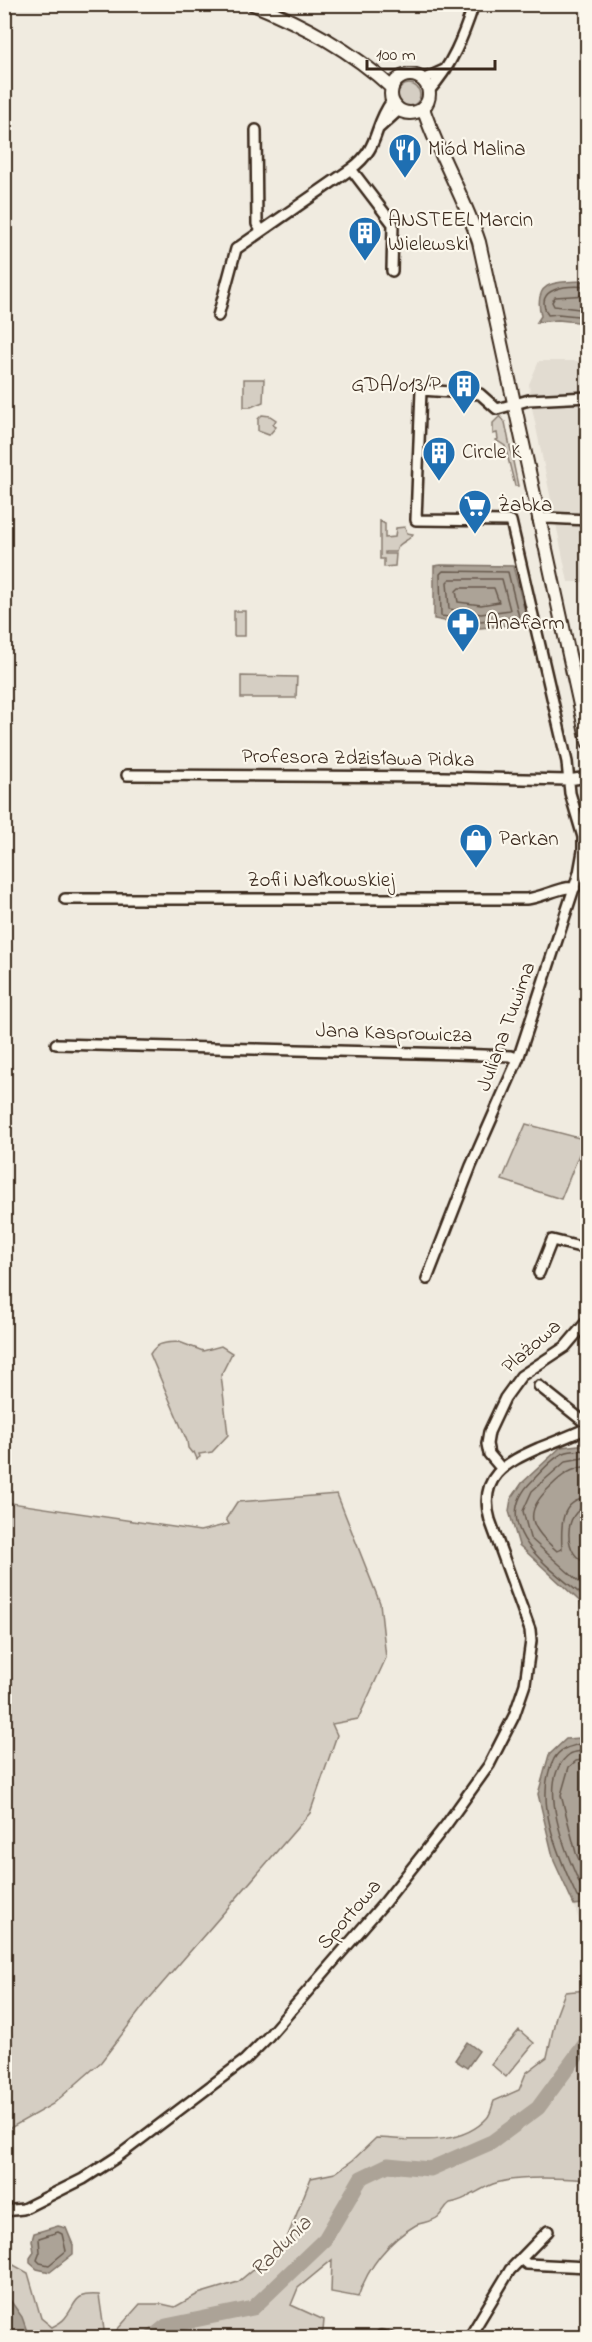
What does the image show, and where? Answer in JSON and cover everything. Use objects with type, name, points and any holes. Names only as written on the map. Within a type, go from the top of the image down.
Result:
[{"type":"main road","points":[[253,4],[308,29],[395,83]]},
{"type":"main road","points":[[395,83],[410,75],[422,80],[428,92],[428,99],[417,110]]},
{"type":"main road","points":[[395,83],[396,106],[417,110],[458,187],[479,242],[588,742]]},
{"type":"street","points":[[428,92],[454,57],[474,4]]},
{"type":"street","points":[[422,80],[446,69]]},
{"type":"street","points":[[218,316],[236,249],[364,159],[371,149],[382,115],[396,106]]},
{"type":"street","points":[[256,130],[257,224],[261,230]]},
{"type":"street","points":[[351,169],[393,224],[392,271]]},
{"type":"street","name":"Juliana Tuwima","points":[[427,1279],[471,1166],[518,1059],[575,888],[584,844],[582,829],[570,793],[567,762],[511,521],[416,520],[421,390],[475,392],[484,396],[497,408],[514,405]]},
{"type":"street","points":[[514,405],[529,400],[588,397]]},
{"type":"street","points":[[538,520],[547,518],[588,520]]},
{"type":"street","name":"Profesora Zdzisława Pidka","points":[[127,775],[398,776],[568,780],[588,777]]},
{"type":"street","name":"Zofii Nałkowskiej","points":[[65,898],[526,899],[548,895],[567,886],[575,888]]},
{"type":"street","name":"Jana Kasprowicza","points":[[56,1044],[268,1048],[511,1056],[518,1059]]},
{"type":"street","points":[[539,1273],[552,1240],[588,1249]]},
{"type":"street","name":"Plażowa","points":[[539,1386],[588,1426],[514,1459],[501,1468],[489,1454],[488,1444],[489,1432],[505,1398],[521,1376],[565,1347],[588,1320]]},
{"type":"street","name":"Sportowa","points":[[4,2211],[23,2209],[83,2179],[245,2060],[267,2038],[385,1902],[446,1825],[489,1765],[514,1716],[526,1679],[531,1641],[530,1630],[490,1520],[486,1495],[493,1478],[501,1468]]},
{"type":"street","points":[[469,2337],[510,2270],[548,2231]]},
{"type":"street","points":[[521,2259],[527,2264],[588,2268]]},
{"type":"shaded area","points":[[409,84],[417,87],[420,95],[417,103],[409,106],[401,103],[398,95],[401,87]]},
{"type":"shaded area","points":[[539,361],[587,361],[587,582],[568,582],[531,403],[529,384]]},
{"type":"shaded area","points":[[244,379],[264,379],[263,402],[244,407]]},
{"type":"shaded area","points":[[262,415],[276,420],[273,425],[276,427],[269,435],[258,431],[258,419]]},
{"type":"shaded area","points":[[500,416],[505,422],[518,486],[515,486],[505,446],[496,440],[498,439],[497,433],[493,434],[493,423]]},
{"type":"shaded area","points":[[380,521],[385,524],[385,538],[395,537],[396,528],[405,527],[407,533],[413,534],[397,548],[396,552],[385,552],[385,554],[396,554],[395,566],[384,567],[384,559],[380,559]]},
{"type":"shaded area","points":[[234,611],[245,611],[245,636],[234,636]]},
{"type":"shaded area","points":[[241,676],[297,677],[296,698],[241,698]]},
{"type":"shaded area","points":[[526,1124],[587,1140],[587,1148],[582,1147],[561,1199],[502,1180]]},
{"type":"shaded area","points":[[179,1342],[203,1351],[221,1346],[232,1353],[221,1375],[228,1435],[212,1452],[199,1454],[200,1457],[197,1459],[194,1452],[192,1453],[188,1448],[150,1354],[159,1345]]},
{"type":"shaded area","points":[[337,1494],[380,1603],[386,1658],[358,1719],[332,1724],[337,1735],[310,1813],[148,2000],[101,2062],[53,2104],[5,2131],[5,1502],[200,1531],[229,1524],[226,1519],[237,1502]]},
{"type":"shaded area","points":[[583,1904],[587,1907],[587,1928],[582,1929],[574,1905]]},
{"type":"shaded area","points":[[587,1990],[587,2180],[539,2178],[503,2181],[450,2203],[438,2217],[406,2231],[388,2247],[367,2275],[358,2297],[331,2292],[332,2260],[298,2288],[291,2305],[324,2320],[323,2331],[318,2337],[108,2338],[140,2304],[162,2304],[175,2307],[198,2294],[238,2282],[285,2243],[311,2178],[335,2173],[376,2138],[435,2140],[450,2138],[476,2128],[488,2116],[494,2101],[519,2090],[526,2073],[547,2057],[556,2016],[565,1992]]},
{"type":"shaded area","points":[[519,2030],[534,2043],[506,2077],[491,2064]]},
{"type":"shaded area","points":[[4,2262],[28,2273],[41,2318],[52,2327],[64,2319],[80,2297],[99,2295],[105,2337],[5,2337]]},
{"type":"water","points":[[584,281],[587,283],[587,323],[558,320],[537,322],[541,316],[540,295],[544,289],[557,283]]},
{"type":"water","points":[[434,566],[513,566],[528,623],[480,628],[434,619]]},
{"type":"water","points":[[587,1444],[588,1494],[583,1539],[587,1556],[587,1608],[519,1545],[509,1511],[511,1499],[522,1483],[561,1447]]},
{"type":"water","points":[[587,1727],[587,1907],[583,1904],[574,1905],[554,1861],[538,1794],[549,1755],[566,1739],[581,1738]]},
{"type":"water","points":[[467,2042],[479,2051],[467,2068],[455,2060]]},
{"type":"water","points":[[58,2226],[66,2228],[73,2245],[73,2254],[50,2272],[37,2269],[30,2263],[34,2252],[32,2240],[34,2233]]},
{"type":"water","points":[[5,2293],[22,2317],[29,2337],[5,2337]]},
{"type":"waterway","name":"Radunia","points":[[151,2338],[166,2326],[253,2308],[325,2239],[361,2178],[388,2165],[430,2169],[492,2142],[538,2108],[588,2040]]},
{"type":"place","name":"Miód Malina","points":[[405,179]]},
{"type":"place","name":"ANSTEEL Marcin Wielewski","points":[[365,262]]},
{"type":"place","name":"GDA/013/P","points":[[464,415]]},
{"type":"place","name":"Circle K","points":[[439,482]]},
{"type":"place","name":"Żabka","points":[[475,535]]},
{"type":"place","name":"Anafarm","points":[[463,653]]},
{"type":"place","name":"Parkan","points":[[476,869]]}]
